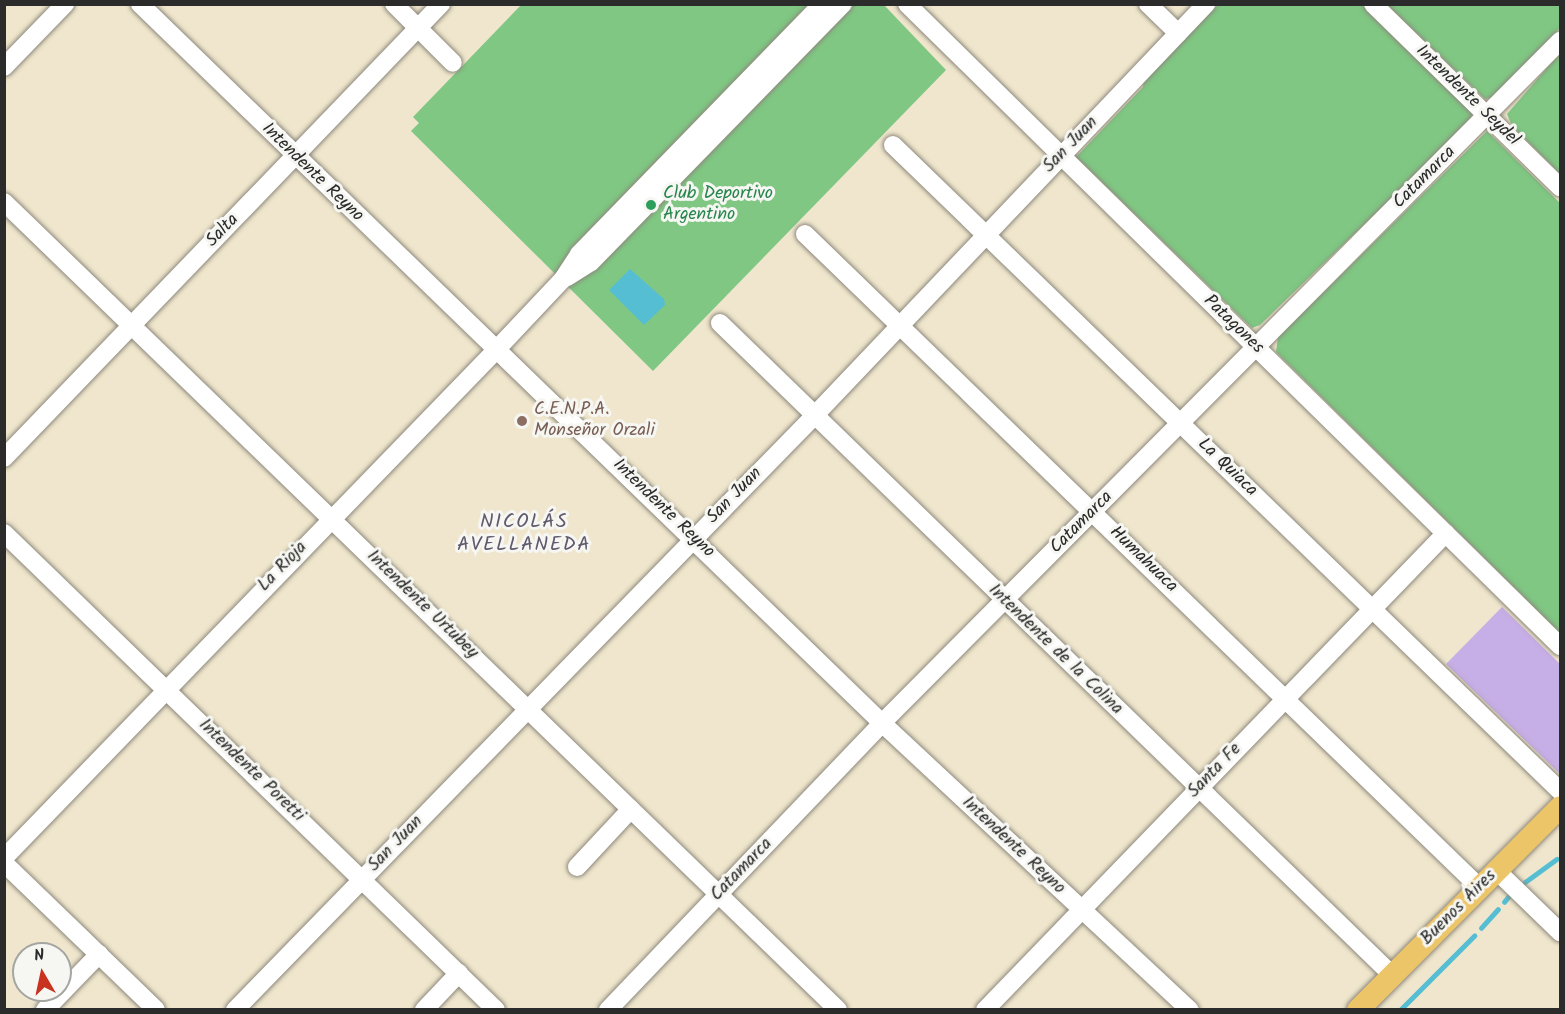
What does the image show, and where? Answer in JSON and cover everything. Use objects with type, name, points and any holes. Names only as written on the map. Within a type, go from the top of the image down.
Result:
[{"type":"main road","name":"Buenos Aires","points":[[1358,1010],[1560,807]]},
{"type":"street","points":[[4,67],[64,4]]},
{"type":"street","name":"Intendente Reyno","points":[[140,4],[295,157],[694,538],[882,723],[1083,911],[1179,1006]]},
{"type":"street","points":[[394,4],[453,63]]},
{"type":"street","name":"Salta","points":[[4,458],[441,4]]},
{"type":"street","points":[[686,155],[822,4]]},
{"type":"street","points":[[686,155],[843,4]]},
{"type":"street","name":"Patagones","points":[[907,4],[1059,158],[1256,347],[1560,646]]},
{"type":"street","points":[[1148,4],[1178,33]]},
{"type":"street","name":"San Juan","points":[[235,1010],[527,707],[814,416],[984,234],[1206,4]]},
{"type":"street","name":"Intendente Seydel","points":[[1373,4],[1560,187]]},
{"type":"street","name":"Catamarca","points":[[608,1010],[882,723],[1560,41]]},
{"type":"street","name":"La Quiaca","points":[[893,144],[1560,791]]},
{"type":"street","name":"La Rioja","points":[[4,858],[563,279],[591,262],[686,155]]},
{"type":"street","name":"Intendente Urtubey","points":[[4,202],[133,324],[838,1010]]},
{"type":"street","name":"Humahuaca","points":[[805,234],[1287,698],[1480,888]]},
{"type":"street","name":"Intendente de la Colina","points":[[720,323],[1392,975]]},
{"type":"street","name":"Intendente Poretti","points":[[4,533],[496,1010]]},
{"type":"street","name":"Santa Fe","points":[[985,1010],[1446,533]]},
{"type":"street","points":[[577,867],[631,809]]},
{"type":"street","points":[[4,863],[156,1010]]},
{"type":"street","points":[[1497,871],[1560,932]]},
{"type":"street","points":[[45,1010],[99,954]]},
{"type":"street","points":[[424,1010],[459,974]]},
{"type":"green space","name":"Club Deportivo Argentino","points":[[521,5],[884,5],[946,70],[653,371],[411,131],[419,123],[413,117]]},
{"type":"green space","points":[[1218,5],[1362,5],[1472,113],[1470,122],[1260,325],[1252,328],[1076,157],[1143,87],[1144,77]]},
{"type":"green space","points":[[1387,5],[1560,5],[1560,28],[1495,97],[1485,99]]},
{"type":"green space","points":[[1560,53],[1560,174],[1512,126],[1507,114]]},
{"type":"green space","points":[[1487,131],[1560,203],[1560,633],[1276,352],[1278,337]]},
{"type":"water","points":[[630,269],[664,299],[665,305],[644,325],[609,290]]},
{"type":"building","points":[[1502,607],[1560,664],[1560,774],[1446,664]]},
{"type":"waterway","points":[[1525,882],[1557,859]]},
{"type":"waterway","points":[[1504,902],[1509,896]]},
{"type":"waterway","points":[[1481,928],[1498,909]]},
{"type":"waterway","points":[[1400,1010],[1474,936]]},
{"type":"place","name":"Club Deportivo Argentino","points":[[651,205]]},
{"type":"place","name":"C.E.N.P.A. Monseñor Orzali","points":[[522,421]]},
{"type":"district","name":"NICOLÁS AVELLANEDA","points":[[524,534]]}]
